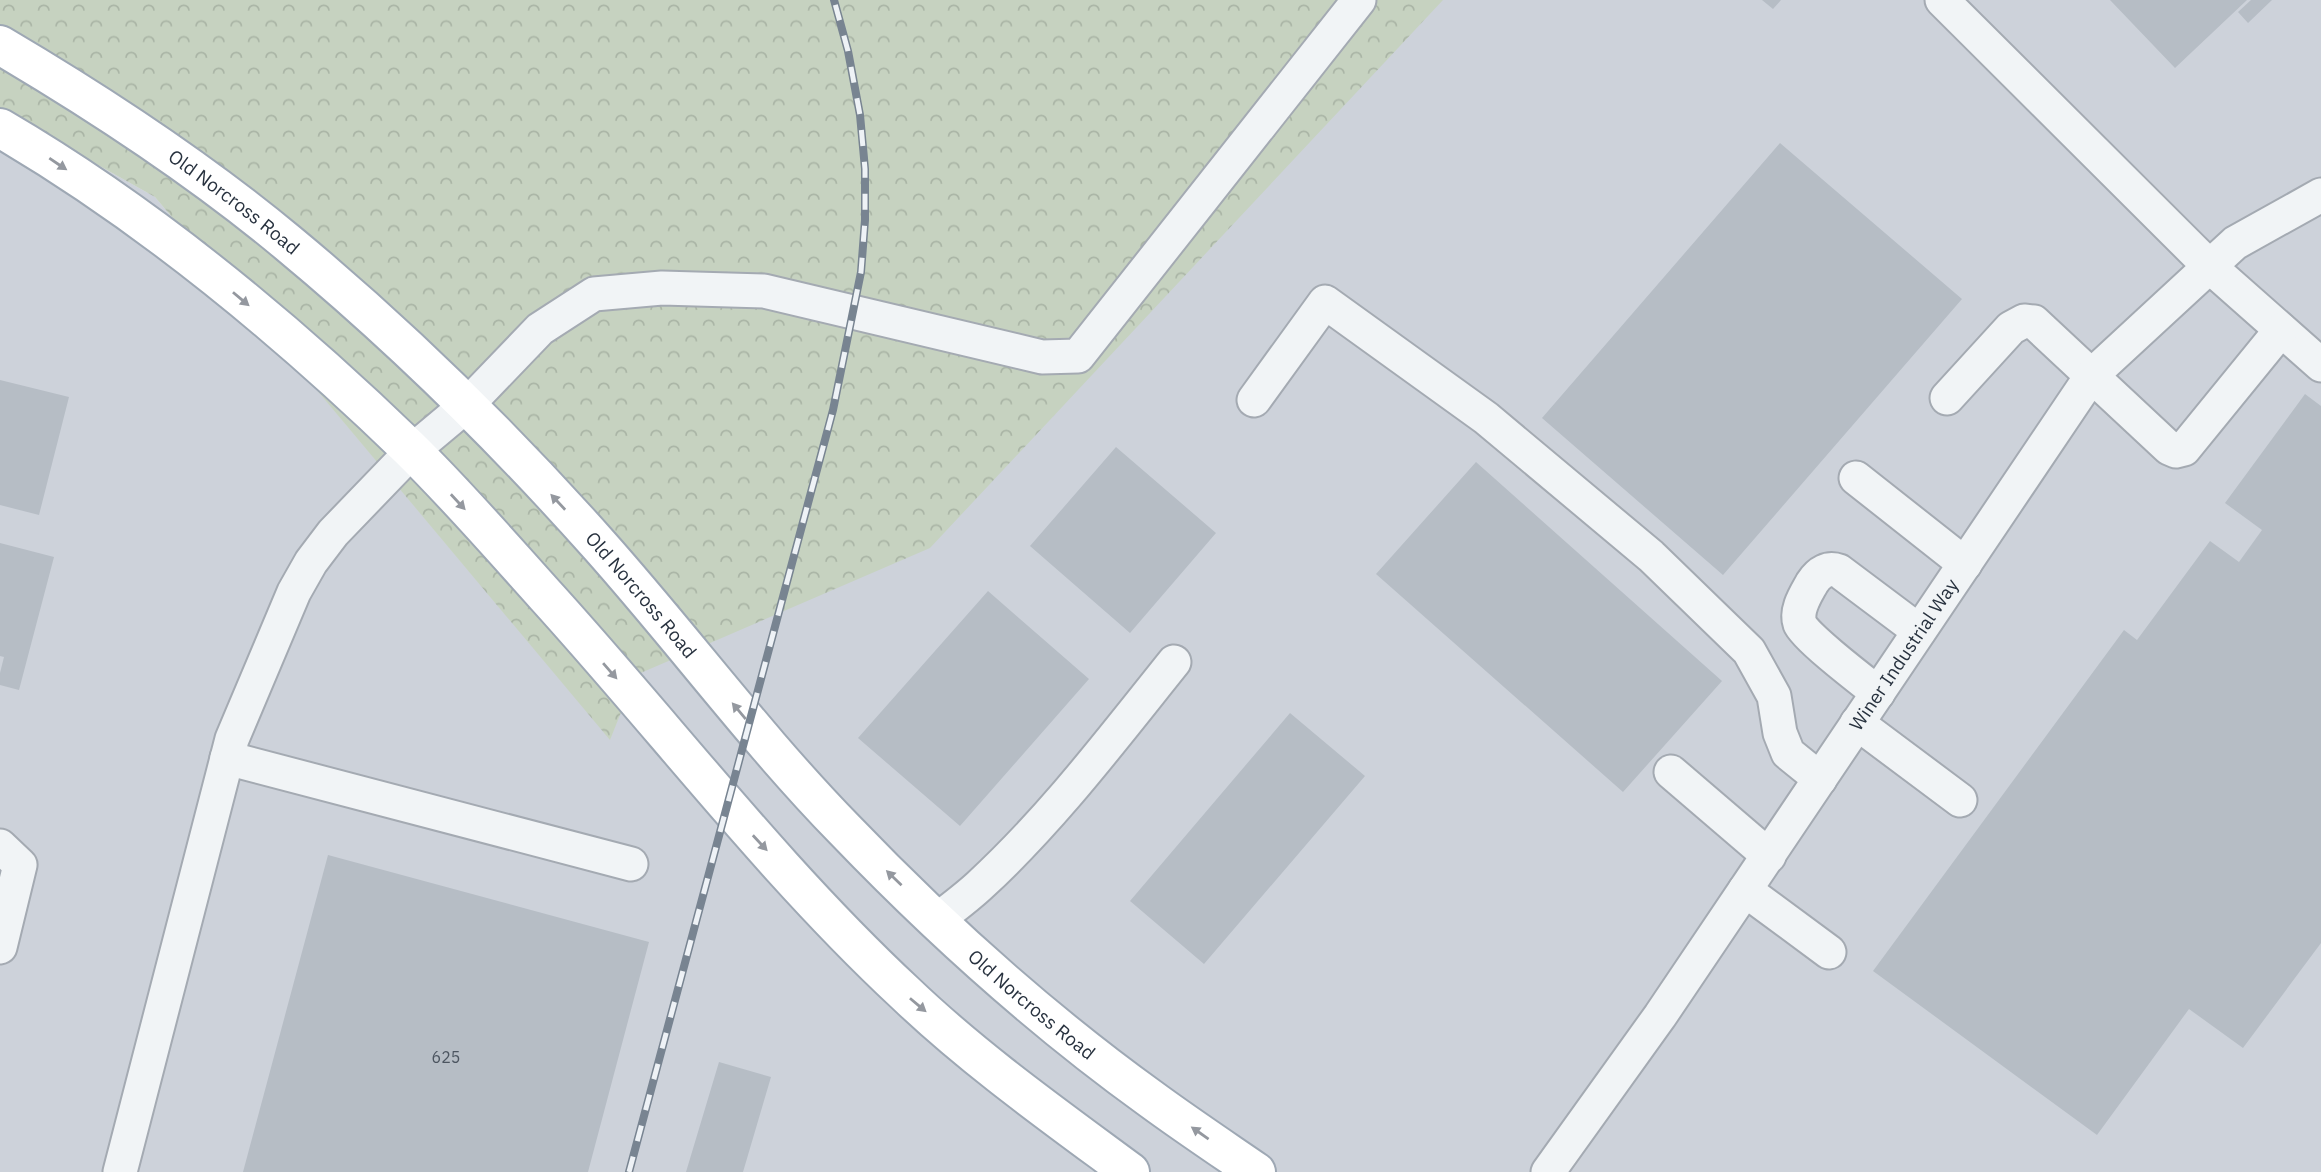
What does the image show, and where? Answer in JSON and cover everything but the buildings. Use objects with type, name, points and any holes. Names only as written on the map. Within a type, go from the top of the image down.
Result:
[{"type":"main road","name":"Old Norcross Road","points":[[0,45],[86,96],[185,165],[274,232],[384,326],[467,405],[599,545],[843,828],[976,959],[1149,1098],[1256,1172]]},
{"type":"main road","points":[[0,128],[129,212],[212,275],[338,381],[412,452],[548,598],[726,806],[812,900],[906,995],[1021,1092],[1130,1172]]},
{"type":"street","points":[[120,1172],[232,740],[288,604],[311,562],[333,533],[412,452],[467,405],[540,329],[594,294],[662,288],[764,291],[1042,357],[1078,356],[1359,0]]},
{"type":"street","points":[[1942,0],[2209,266],[2321,365]]},
{"type":"street","name":"Winer Industrial Way","points":[[1548,1172],[1660,1016],[2092,375],[2235,243],[2321,195]]},
{"type":"street","points":[[1254,400],[1325,302],[1486,418],[1671,575],[1749,651],[1773,696],[1780,733],[1788,753],[1820,779]]},
{"type":"street","points":[[1947,398],[2011,328],[2024,321],[2034,323],[2169,448],[2176,451],[2184,449],[2281,330]]},
{"type":"street","points":[[1856,478],[1965,564]]},
{"type":"street","points":[[1878,693],[1817,643],[1800,625],[1799,611],[1815,578],[1832,568],[1839,571],[1919,631]]},
{"type":"street","points":[[937,920],[979,886],[1025,839],[1099,755],[1174,662]]},
{"type":"street","points":[[1857,723],[1960,800]]},
{"type":"street","points":[[228,758],[631,864]]},
{"type":"street","points":[[1671,772],[1769,856]]},
{"type":"street","points":[[0,846],[20,865],[0,947]]},
{"type":"street","points":[[1745,890],[1829,952]]},
{"type":"shaded area","points":[[903,0],[2321,0],[2321,1172],[0,1172],[0,110],[155,197],[610,739]]},
{"type":"green space","points":[[0,0],[1443,0],[930,548],[636,675],[610,740],[155,197],[0,110]]},
{"type":"railway","points":[[629,1172],[833,410],[861,272],[865,169],[860,115],[848,51],[834,0]]}]
